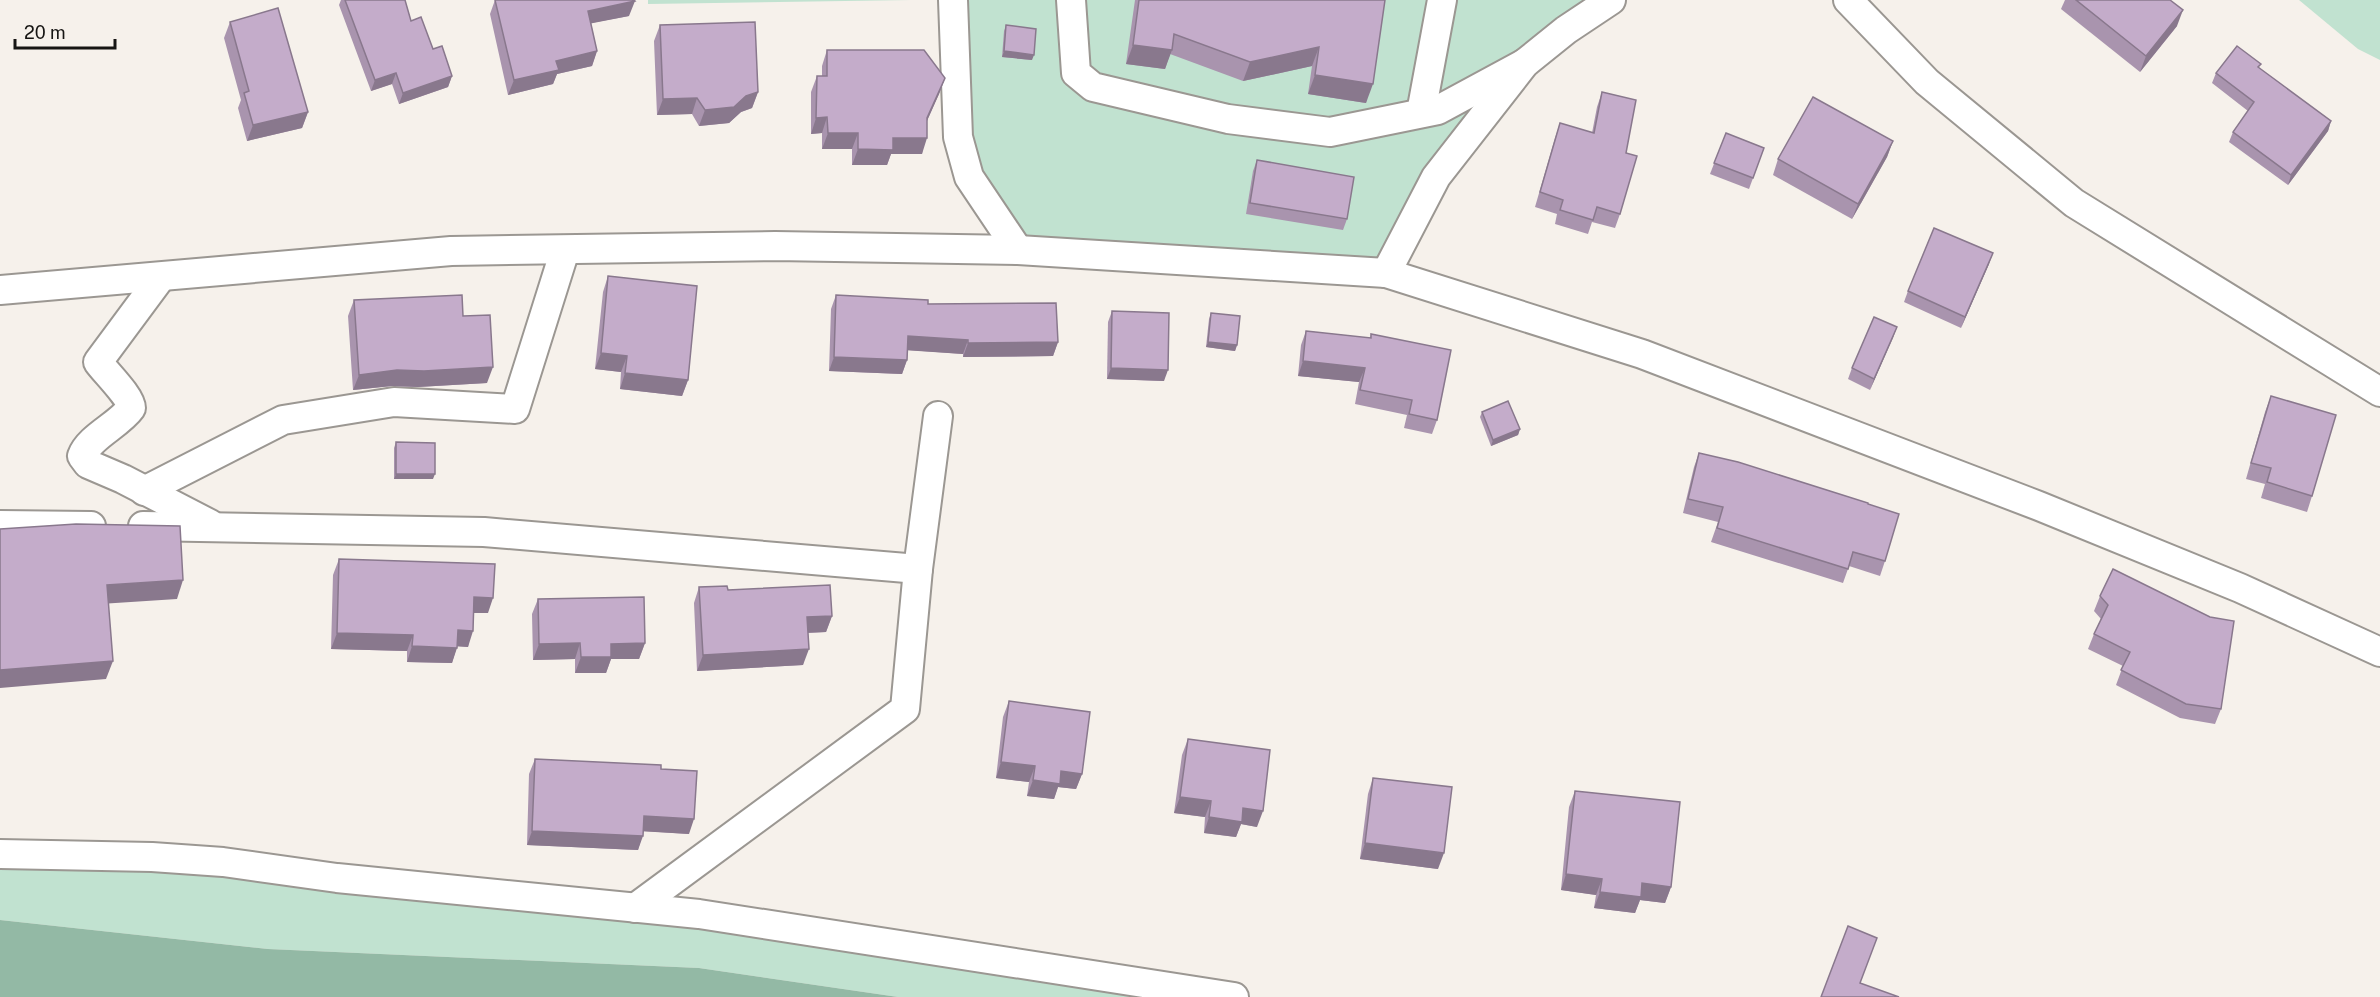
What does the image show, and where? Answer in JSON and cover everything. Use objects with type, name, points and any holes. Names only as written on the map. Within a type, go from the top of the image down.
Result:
[{"type":"street","points":[[953,0],[958,137],[969,177],[1018,250]]},
{"type":"street","points":[[1071,0],[1076,73],[1094,87],[1228,119],[1330,132],[1438,110],[1525,63],[1566,30],[1611,0]]},
{"type":"street","points":[[1421,113],[1442,0]]},
{"type":"street","points":[[1848,0],[1927,82],[2074,203],[2380,392]]},
{"type":"street","points":[[1386,273],[1436,177],[1525,63]]},
{"type":"street","points":[[0,290],[451,251],[775,246],[1018,250],[1386,273],[1642,354],[2050,510],[2240,588],[2380,652]]},
{"type":"street","points":[[144,490],[283,420],[394,402],[515,409],[566,250]]},
{"type":"street","points":[[161,277],[98,362],[128,397],[131,408],[88,446],[82,456],[88,464],[217,527]]},
{"type":"street","points":[[635,908],[904,709],[918,569],[938,416]]},
{"type":"street","points":[[0,525],[484,532],[918,569]]},
{"type":"street","points":[[0,854],[152,857],[223,862],[337,878],[723,918],[1234,997]]},
{"type":"green space","points":[[648,0],[911,0],[648,4]]},
{"type":"green space","points":[[953,0],[1611,0],[1525,63],[1386,273],[1018,250],[969,177]]},
{"type":"green space","points":[[2299,0],[2380,0],[2380,60],[2358,49]]},
{"type":"green space","points":[[0,854],[152,857],[1234,997],[898,997],[699,968],[268,949],[0,920]]},
{"type":"green space","points":[[0,920],[268,949],[699,968],[898,997],[0,997]]},
{"type":"building","points":[[345,0],[405,0],[411,21],[421,17],[433,49],[442,46],[452,76],[403,93],[396,73],[375,80]]},
{"type":"building","points":[[495,0],[635,1],[588,11],[597,51],[556,61],[559,70],[514,80]]},
{"type":"building","points":[[1139,0],[1385,0],[1373,84],[1315,75],[1319,47],[1250,62],[1174,34],[1172,50],[1133,45]]},
{"type":"building","points":[[2076,0],[2170,0],[2183,10],[2146,56]]},
{"type":"building","points":[[278,8],[308,112],[253,125],[244,93],[249,91],[230,22]]},
{"type":"building","points":[[755,22],[758,92],[746,96],[734,107],[705,110],[697,98],[663,99],[660,25]]},
{"type":"building","points":[[1006,25],[1036,29],[1034,55],[1004,51]]},
{"type":"building","points":[[2237,46],[2261,64],[2258,67],[2331,121],[2291,175],[2233,132],[2254,102],[2216,73]]},
{"type":"building","points":[[827,50],[924,50],[945,78],[927,118],[927,138],[893,138],[893,150],[858,149],[858,133],[828,133],[827,117],[816,118],[817,76],[827,76]]},
{"type":"building","points":[[1602,92],[1636,100],[1626,153],[1637,156],[1620,214],[1597,207],[1593,220],[1560,210],[1563,200],[1540,192],[1560,123],[1594,133]]},
{"type":"building","points":[[1813,97],[1893,141],[1858,204],[1778,159]]},
{"type":"building","points":[[1726,133],[1764,148],[1753,178],[1714,163]]},
{"type":"building","points":[[1257,160],[1354,177],[1347,219],[1250,203]]},
{"type":"building","points":[[1934,228],[1993,253],[1965,317],[1908,291]]},
{"type":"building","points":[[608,276],[697,286],[688,380],[625,373],[627,356],[601,353]]},
{"type":"building","points":[[462,295],[463,316],[490,315],[493,367],[424,371],[397,370],[359,375],[354,300]]},
{"type":"building","points":[[836,295],[928,300],[928,304],[1056,303],[1058,342],[968,343],[968,340],[908,336],[907,360],[834,357]]},
{"type":"building","points":[[1112,311],[1169,313],[1168,370],[1111,368]]},
{"type":"building","points":[[1211,313],[1240,316],[1237,345],[1208,342]]},
{"type":"building","points":[[1874,317],[1897,327],[1874,379],[1852,368]]},
{"type":"building","points":[[1306,331],[1371,338],[1371,334],[1451,350],[1437,420],[1409,414],[1412,400],[1360,390],[1365,368],[1303,361]]},
{"type":"building","points":[[2271,396],[2336,415],[2312,496],[2267,482],[2271,468],[2251,463]]},
{"type":"building","points":[[1508,401],[1520,429],[1493,440],[1482,412]]},
{"type":"building","points":[[396,442],[435,443],[435,474],[396,474]]},
{"type":"building","points":[[1699,453],[1738,462],[1899,514],[1885,561],[1853,552],[1848,569],[1717,528],[1723,507],[1688,499]]},
{"type":"building","points":[[76,524],[180,526],[183,580],[107,585],[113,661],[0,670],[0,529]]},
{"type":"building","points":[[339,559],[495,564],[493,598],[474,597],[473,631],[458,630],[457,648],[412,646],[413,635],[337,633]]},
{"type":"building","points":[[2113,569],[2210,617],[2234,621],[2221,709],[2186,704],[2121,670],[2130,652],[2094,634],[2108,605],[2100,596]]},
{"type":"building","points":[[830,585],[832,616],[807,617],[809,649],[703,655],[699,587],[727,586],[728,590]]},
{"type":"building","points":[[644,597],[645,643],[611,644],[611,657],[581,657],[580,643],[539,644],[538,599]]},
{"type":"building","points":[[1009,701],[1090,712],[1082,774],[1061,771],[1060,784],[1033,780],[1035,766],[1001,762]]},
{"type":"building","points":[[1188,739],[1270,750],[1263,811],[1243,808],[1242,822],[1209,817],[1211,801],[1180,797]]},
{"type":"building","points":[[535,759],[661,765],[661,769],[697,771],[694,819],[644,816],[643,836],[532,831]]},
{"type":"building","points":[[1373,778],[1452,787],[1444,853],[1365,843]]},
{"type":"building","points":[[1575,791],[1680,802],[1671,887],[1642,883],[1641,897],[1600,892],[1602,879],[1566,874]]},
{"type":"building","points":[[1848,926],[1877,938],[1860,983],[1899,997],[1821,997]]}]
